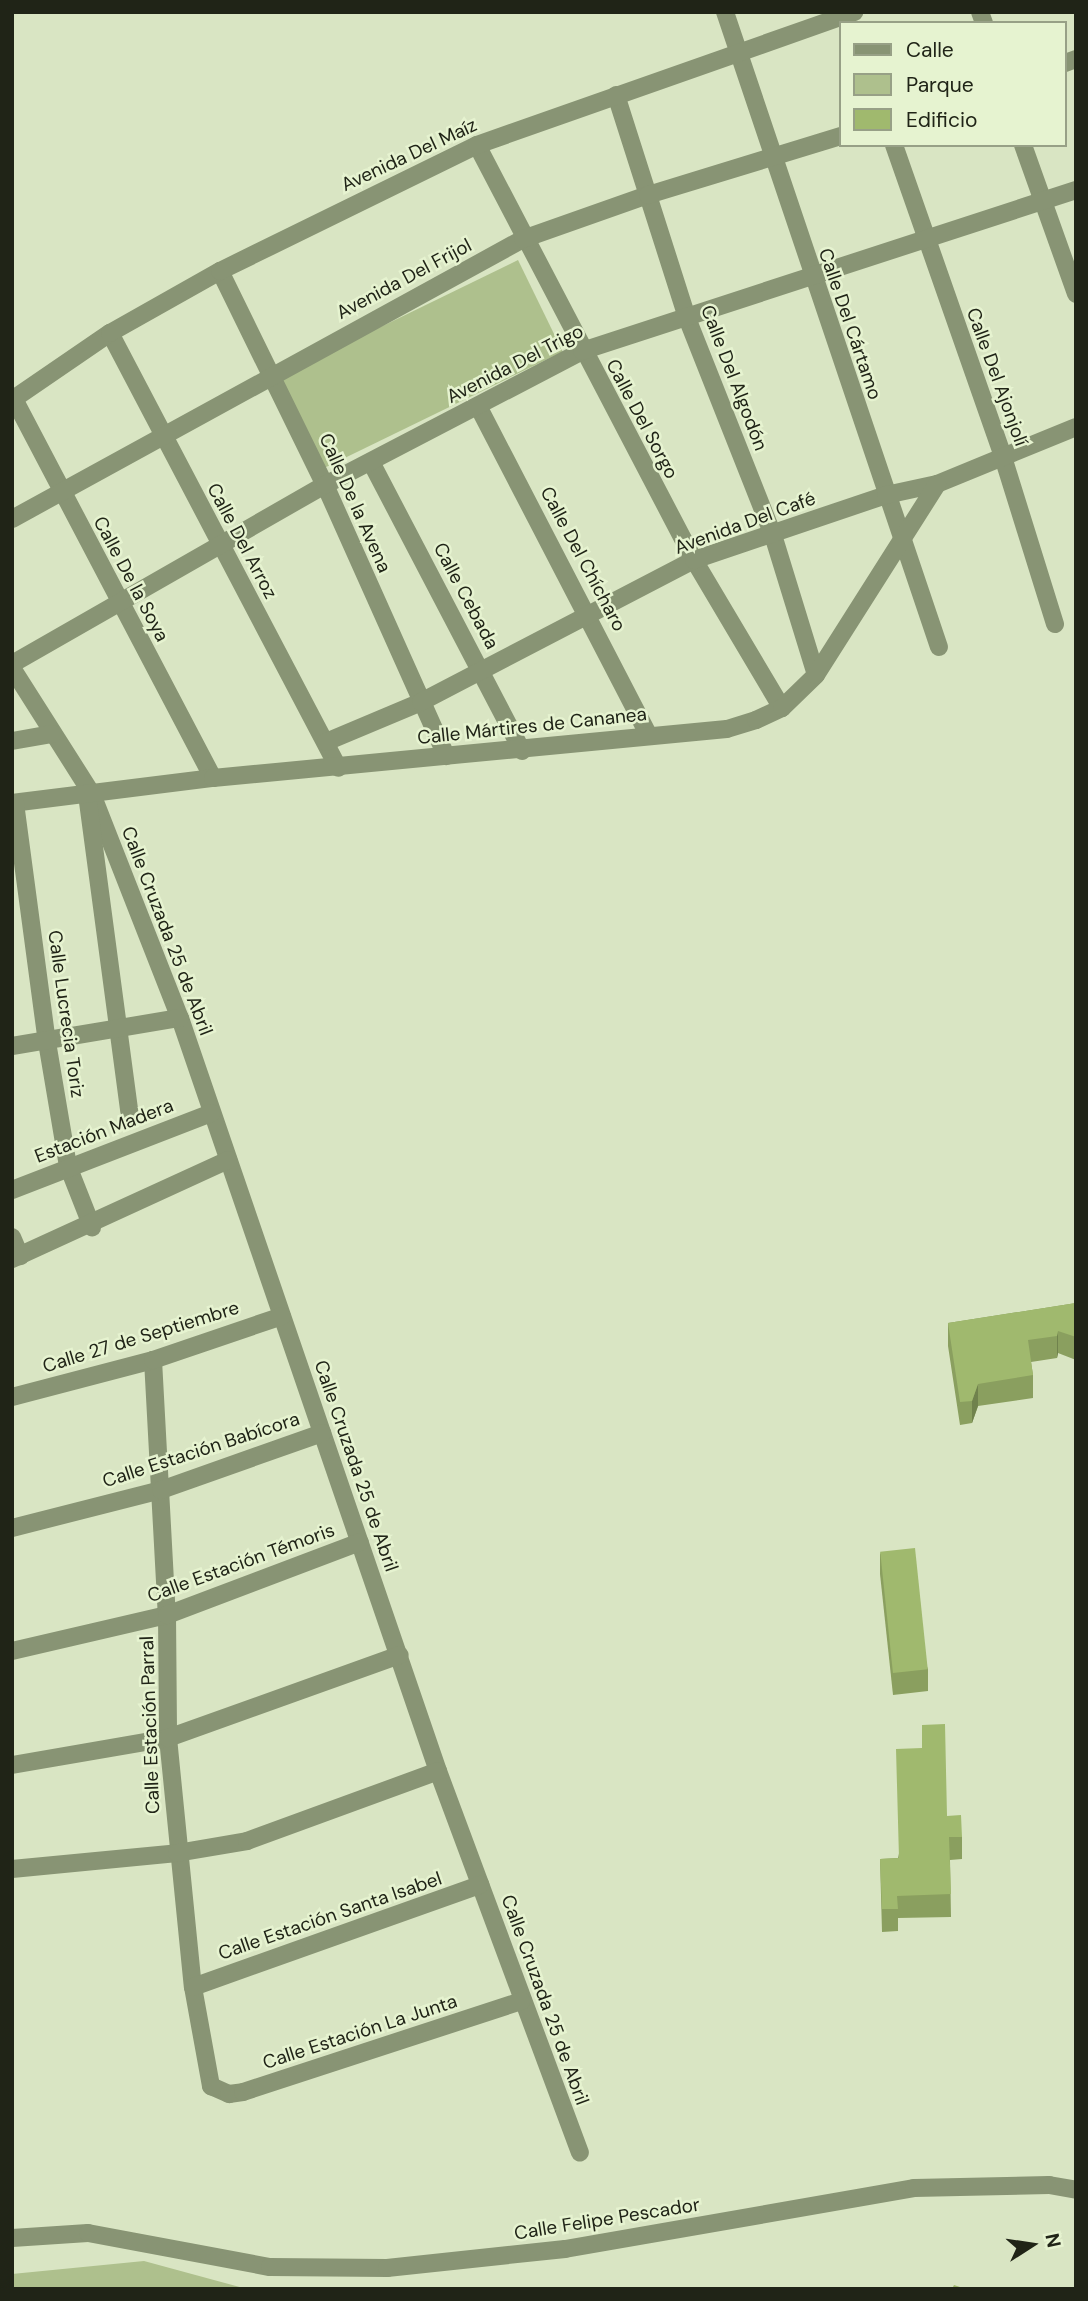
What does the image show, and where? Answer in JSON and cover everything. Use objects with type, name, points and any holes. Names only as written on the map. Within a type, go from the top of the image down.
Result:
[{"type":"street","name":"Calle Del Cártamo","points":[[725,12],[811,276],[939,647]]},
{"type":"street","name":"Avenida Del Maíz","points":[[13,400],[110,333],[220,271],[477,145],[853,13]]},
{"type":"street","name":"Calle Del Algodón","points":[[616,95],[687,318],[773,535],[816,675]]},
{"type":"street","name":"Avenida Del Frijol","points":[[12,519],[273,373],[523,239],[648,195],[839,137]]},
{"type":"street","name":"Calle Del Sorgo","points":[[477,145],[523,239],[695,560],[782,708]]},
{"type":"street","name":"Calle Del Ajonjolí","points":[[895,147],[1003,457],[1055,624]]},
{"type":"street","points":[[1024,147],[1076,294]]},
{"type":"street","name":"Avenida Del Trigo","points":[[12,666],[325,485],[582,351],[1076,190]]},
{"type":"street","name":"Calle De la Avena","points":[[220,271],[273,373],[446,756]]},
{"type":"street","name":"Calle Del Arroz","points":[[110,333],[338,768]]},
{"type":"street","name":"Calle De la Soya","points":[[13,400],[213,778]]},
{"type":"street","name":"Calle Del Chícharo","points":[[478,406],[590,615],[648,734]]},
{"type":"street","name":"Avenida Del Café","points":[[326,742],[421,702],[695,560],[886,495],[937,484],[1076,427]]},
{"type":"street","name":"Calle Cebada","points":[[371,462],[522,751]]},
{"type":"street","name":"Calle Mártires de Cananea","points":[[14,803],[213,778],[522,751],[648,734],[727,729],[782,708],[816,675],[901,535],[937,484]]},
{"type":"street","points":[[12,666],[89,795],[121,1030],[129,1111]]},
{"type":"street","points":[[12,741],[51,734]]},
{"type":"street","name":"Calle Cruzada 25 de Abril","points":[[89,795],[180,1018],[438,1771],[580,2152]]},
{"type":"street","name":"Calle Lucrecia Toriz","points":[[14,803],[47,1042],[68,1166],[92,1227]]},
{"type":"street","points":[[12,1046],[121,1030],[180,1018]]},
{"type":"street","name":"Estación Madera","points":[[12,1190],[68,1166],[212,1113]]},
{"type":"street","points":[[12,1237],[16,1257],[92,1227],[228,1160]]},
{"type":"street","name":"Calle 27 de Septiembre","points":[[12,1396],[153,1360],[282,1316]]},
{"type":"street","name":"Calle Estación Parral","points":[[153,1360],[167,1615],[167,1738],[193,1987],[211,2087]]},
{"type":"street","name":"Calle Estación Babícora","points":[[12,1528],[160,1490],[322,1433]]},
{"type":"street","name":"Calle Estación Témoris","points":[[12,1651],[167,1615],[360,1542]]},
{"type":"street","points":[[12,1765],[167,1738],[400,1655]]},
{"type":"street","points":[[12,1869],[177,1853],[269,1835],[438,1771]]},
{"type":"street","name":"Calle Estación Santa Isabel","points":[[193,1987],[480,1885]]},
{"type":"street","name":"Calle Estación La Junta","points":[[211,2087],[229,2094],[243,2092],[522,2001]]},
{"type":"street","name":"Calle Felipe Pescador","points":[[12,2238],[88,2232],[270,2267],[432,2266],[565,2249],[914,2188],[1049,2185],[1076,2190]]},
{"type":"green space","points":[[518,260],[563,352],[324,468],[279,377]]},
{"type":"green space","points":[[144,2261],[247,2289],[12,2289],[12,2274]]},
{"type":"building","points":[[1076,1303],[1076,1337],[1058,1331],[1057,1336],[1028,1340],[1033,1375],[978,1384],[972,1401],[960,1402],[948,1323]]},
{"type":"building","points":[[915,1548],[928,1669],[893,1673],[880,1552]]},
{"type":"building","points":[[945,1724],[947,1816],[961,1815],[962,1837],[949,1837],[951,1894],[897,1896],[898,1909],[882,1909],[880,1859],[899,1858],[896,1749],[922,1748],[922,1725]]}]
